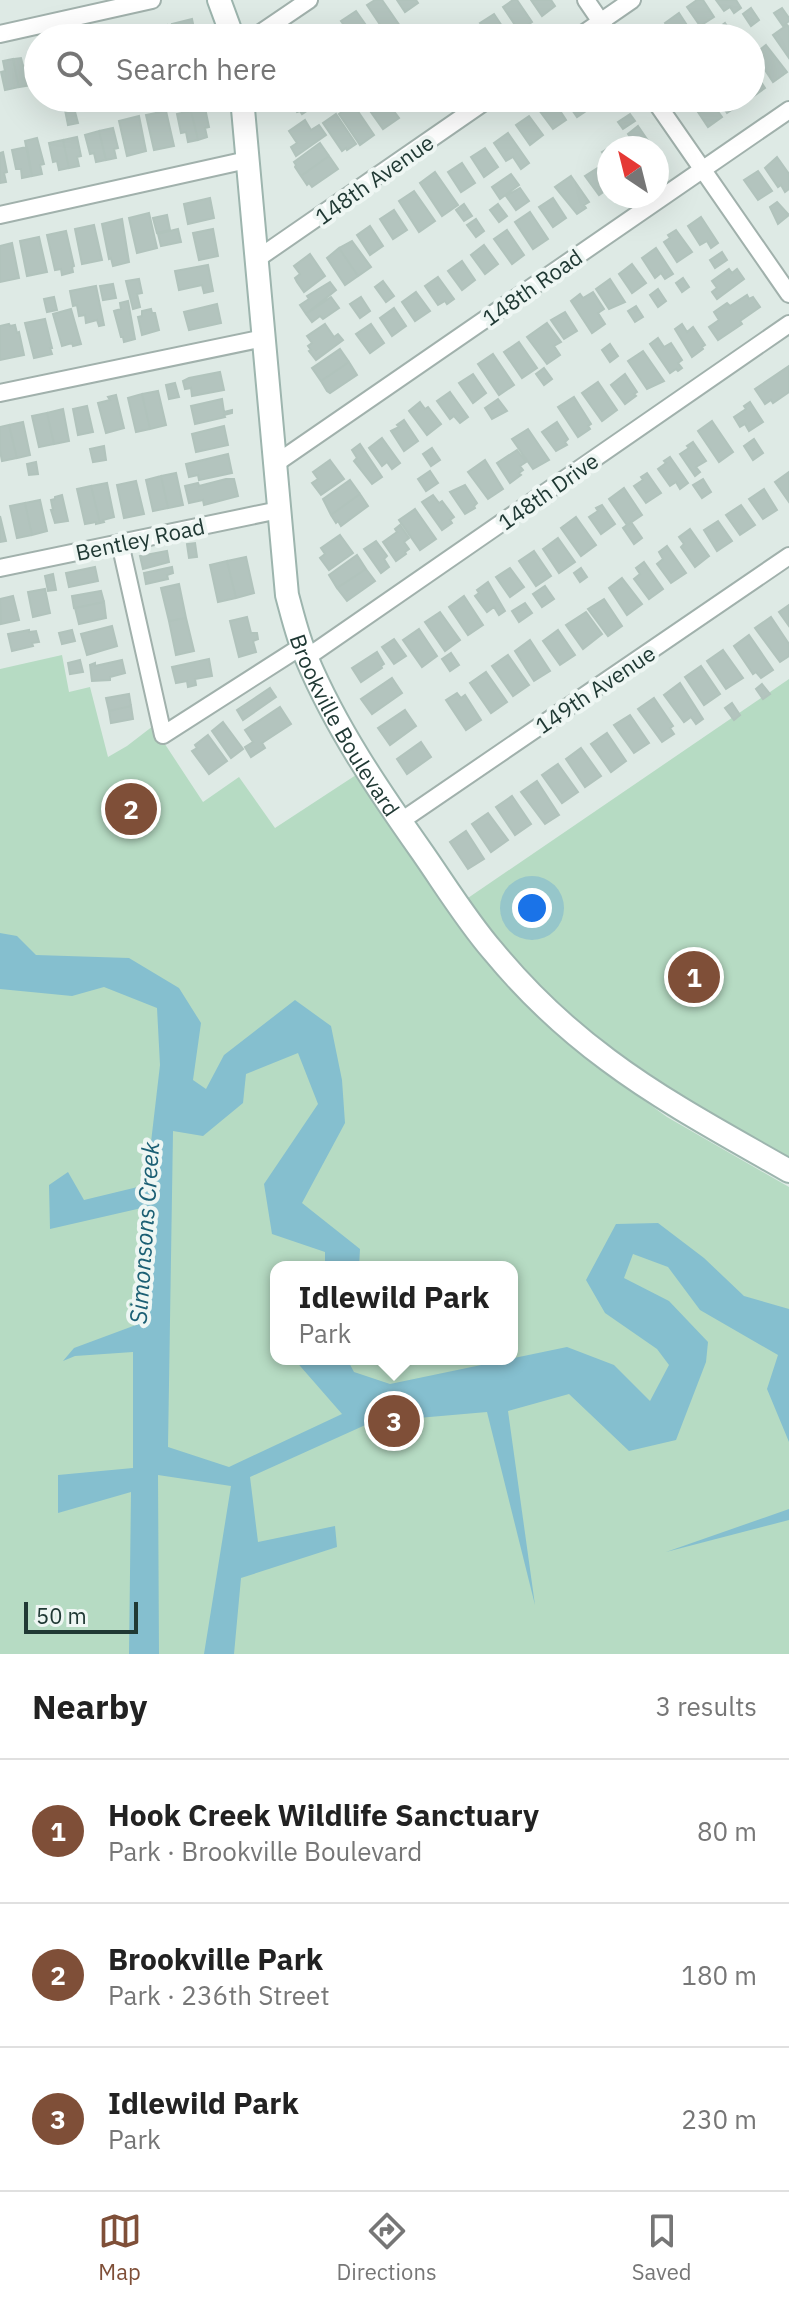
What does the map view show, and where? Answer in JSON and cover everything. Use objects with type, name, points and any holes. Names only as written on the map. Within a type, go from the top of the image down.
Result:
[{"type":"street","points":[[45,24],[152,0]]},
{"type":"street","points":[[219,0],[228,24]]},
{"type":"street","points":[[274,24],[309,0]]},
{"type":"street","points":[[586,0],[600,22]]},
{"type":"street","points":[[597,24],[632,0]]},
{"type":"street","points":[[0,34],[24,29]]},
{"type":"street","name":"148th Road","points":[[275,464],[789,110]]},
{"type":"street","name":"Brookville Boulevard","points":[[243,112],[287,595],[304,652],[323,695],[401,821],[507,969],[606,1059],[665,1100],[789,1171]]},
{"type":"street","name":"148th Avenue","points":[[257,259],[470,112]]},
{"type":"street","points":[[663,112],[789,294]]},
{"type":"street","points":[[0,215],[247,160]]},
{"type":"street","name":"148th Drive","points":[[120,543],[163,735],[304,652],[789,324]]},
{"type":"street","points":[[0,393],[264,338]]},
{"type":"street","name":"Bentley Road","points":[[0,568],[279,510]]},
{"type":"street","name":"149th Avenue","points":[[401,821],[789,556]]},
{"type":"green space","points":[[62,655],[69,692],[90,687],[108,757],[153,726],[203,802],[239,777],[275,828],[356,775],[535,1011],[591,1062],[667,1117],[789,1187],[789,1654],[0,1654],[0,669]]},
{"type":"green space","points":[[789,679],[789,1160],[659,1084],[586,1031],[537,985],[465,900]]},
{"type":"water","points":[[0,933],[17,936],[36,955],[129,958],[179,988],[201,1023],[193,1080],[206,1089],[224,1055],[295,1000],[331,1026],[342,1080],[345,1123],[302,1203],[360,1249],[359,1261],[325,1261],[325,1252],[272,1234],[264,1184],[318,1104],[298,1053],[246,1074],[243,1103],[203,1136],[173,1131],[168,1447],[229,1467],[342,1414],[299,1365],[350,1365],[354,1372],[390,1384],[481,1365],[518,1365],[518,1357],[567,1347],[614,1365],[650,1401],[669,1365],[657,1349],[605,1313],[586,1280],[616,1224],[658,1223],[704,1258],[744,1296],[789,1309],[789,1442],[767,1389],[778,1355],[700,1310],[668,1267],[633,1254],[624,1278],[669,1301],[708,1342],[706,1362],[676,1440],[629,1451],[569,1394],[508,1411],[535,1605],[487,1412],[372,1422],[250,1477],[258,1542],[335,1526],[337,1547],[241,1578],[234,1654],[204,1654],[231,1486],[158,1475],[159,1654],[129,1654],[131,1492],[58,1513],[58,1475],[133,1468],[133,1352],[75,1356],[63,1361],[74,1348],[144,1322],[146,1207],[50,1229],[49,1185],[68,1172],[84,1200],[146,1185],[160,1065],[157,1008],[104,987],[72,996],[0,989]]},
{"type":"water","points":[[789,1509],[789,1520],[666,1552]]},
{"type":"building","points":[[382,0],[399,24],[380,24],[367,5]]},
{"type":"building","points":[[397,0],[416,0],[418,3],[405,12]]},
{"type":"building","points":[[517,0],[532,22],[514,24],[503,7]]},
{"type":"building","points":[[531,0],[551,0],[555,6],[542,16]]},
{"type":"building","points":[[697,0],[703,0],[714,17],[699,24],[687,7]]},
{"type":"building","points":[[716,0],[736,0],[741,8],[734,13],[730,7],[724,11]]},
{"type":"building","points":[[751,8],[759,20],[750,24],[743,14]]},
{"type":"building","points":[[782,8],[789,18],[783,26],[774,13]]},
{"type":"building","points":[[356,11],[365,24],[343,24],[341,21]]},
{"type":"building","points":[[679,13],[686,24],[666,24]]},
{"type":"building","points":[[494,14],[501,24],[481,24]]},
{"type":"building","points":[[192,19],[193,24],[172,24]]},
{"type":"building","points":[[787,25],[789,27],[789,58],[773,35]]},
{"type":"building","points":[[765,46],[787,72],[773,82],[765,70]]},
{"type":"building","points":[[21,58],[24,86],[19,87],[13,59]]},
{"type":"building","points":[[13,59],[19,87],[5,90],[1,72],[5,71],[3,61]]},
{"type":"building","points":[[65,112],[75,112],[78,123],[68,125]]},
{"type":"building","points":[[166,112],[174,146],[154,150],[146,115]]},
{"type":"building","points":[[191,112],[206,112],[209,127],[205,128],[207,137],[198,140]]},
{"type":"building","points":[[191,112],[198,140],[188,142],[186,132],[181,133],[177,114]]},
{"type":"building","points":[[358,112],[374,135],[360,145],[339,114]]},
{"type":"building","points":[[371,112],[394,112],[399,118],[383,129]]},
{"type":"building","points":[[540,112],[561,112],[566,120],[553,129]]},
{"type":"building","points":[[698,112],[718,112],[722,117],[708,127]]},
{"type":"building","points":[[336,114],[356,144],[347,150],[342,151],[323,123]]},
{"type":"building","points":[[630,114],[635,121],[623,129],[618,122]]},
{"type":"building","points":[[139,116],[146,151],[127,156],[119,121]]},
{"type":"building","points":[[529,116],[543,135],[530,145],[516,125]]},
{"type":"building","points":[[305,120],[311,130],[319,125],[326,135],[296,156],[291,147],[297,143],[289,131]]},
{"type":"building","points":[[638,126],[645,136],[629,136]]},
{"type":"building","points":[[113,128],[118,148],[114,149],[116,158],[106,160],[99,131]]},
{"type":"building","points":[[99,131],[106,160],[96,162],[94,153],[90,154],[85,135]]},
{"type":"building","points":[[508,133],[529,163],[521,169],[513,157],[506,161],[494,143]]},
{"type":"building","points":[[77,137],[81,156],[77,157],[79,166],[69,168],[63,140]]},
{"type":"building","points":[[37,138],[44,164],[40,165],[42,174],[32,176],[25,141]]},
{"type":"building","points":[[63,140],[69,168],[59,170],[57,161],[53,162],[49,143]]},
{"type":"building","points":[[320,143],[329,156],[301,176],[294,162]]},
{"type":"building","points":[[27,147],[32,176],[22,178],[21,169],[16,169],[12,150]]},
{"type":"building","points":[[485,148],[498,167],[484,177],[471,157]]},
{"type":"building","points":[[3,152],[7,172],[4,173],[6,182],[0,183],[0,153]]},
{"type":"building","points":[[329,156],[338,169],[312,187],[309,183],[307,185],[301,176]]},
{"type":"building","points":[[777,157],[789,174],[789,189],[785,192],[765,168]]},
{"type":"building","points":[[462,163],[475,183],[461,192],[448,172]]},
{"type":"building","points":[[597,168],[597,192],[585,176]]},
{"type":"building","points":[[758,171],[772,191],[758,200],[744,180]]},
{"type":"building","points":[[435,172],[458,205],[442,216],[420,183]]},
{"type":"building","points":[[511,174],[519,185],[500,199],[492,187]]},
{"type":"building","points":[[571,176],[589,202],[577,214],[555,187]]},
{"type":"building","points":[[520,188],[529,201],[516,210],[506,196]]},
{"type":"building","points":[[414,191],[435,221],[419,232],[399,201]]},
{"type":"building","points":[[210,198],[214,218],[188,224],[184,204]]},
{"type":"building","points":[[553,198],[566,218],[553,227],[539,207]]},
{"type":"building","points":[[777,202],[789,215],[778,224],[770,207]]},
{"type":"building","points":[[464,204],[472,216],[464,221],[456,210]]},
{"type":"building","points":[[498,204],[507,216],[499,222],[490,210]]},
{"type":"building","points":[[394,210],[407,230],[393,239],[380,219]]},
{"type":"building","points":[[530,212],[548,239],[533,249],[515,222]]},
{"type":"building","points":[[149,213],[157,248],[137,253],[129,218]]},
{"type":"building","points":[[167,215],[170,230],[157,233],[153,218]]},
{"type":"building","points":[[701,217],[718,243],[711,248],[707,241],[700,245],[688,226]]},
{"type":"building","points":[[122,219],[129,262],[113,266],[102,224]]},
{"type":"building","points":[[476,219],[484,231],[476,237],[467,225]]},
{"type":"building","points":[[94,225],[102,260],[82,264],[75,229]]},
{"type":"building","points":[[370,226],[383,246],[370,255],[357,235]]},
{"type":"building","points":[[178,229],[181,242],[161,246],[158,234]]},
{"type":"building","points":[[213,229],[218,256],[199,260],[193,233]]},
{"type":"building","points":[[507,230],[524,255],[512,264],[494,239]]},
{"type":"building","points":[[676,230],[692,252],[677,262],[664,242]]},
{"type":"building","points":[[66,231],[74,266],[73,272],[62,275],[61,269],[55,270],[47,235]]},
{"type":"building","points":[[39,237],[47,272],[27,276],[20,241]]},
{"type":"building","points":[[352,241],[371,267],[358,276],[339,248]]},
{"type":"building","points":[[12,243],[19,278],[0,282],[0,246]]},
{"type":"building","points":[[484,245],[498,264],[485,274],[471,255]]},
{"type":"building","points":[[339,248],[358,276],[345,285],[327,258]]},
{"type":"building","points":[[656,248],[673,274],[665,279],[661,273],[655,278],[642,258]]},
{"type":"building","points":[[722,252],[727,260],[715,268],[710,260]]},
{"type":"building","points":[[310,254],[325,276],[304,292],[295,278],[300,274],[294,266]]},
{"type":"building","points":[[462,261],[475,280],[462,290],[448,271]]},
{"type":"building","points":[[632,264],[646,283],[632,293],[619,274]]},
{"type":"building","points":[[208,265],[213,291],[204,293],[202,285],[179,290],[175,271]]},
{"type":"building","points":[[729,269],[732,273],[737,269],[744,279],[717,299],[712,292],[717,288],[712,281]]},
{"type":"building","points":[[438,277],[454,299],[447,304],[445,301],[438,305],[425,286]]},
{"type":"building","points":[[683,278],[689,287],[682,292],[676,283]]},
{"type":"building","points":[[139,279],[142,293],[137,294],[140,307],[133,309],[126,281]]},
{"type":"building","points":[[610,279],[625,302],[609,309],[596,289]]},
{"type":"building","points":[[383,281],[394,296],[386,302],[375,287]]},
{"type":"building","points":[[330,282],[336,290],[306,314],[300,305],[309,299],[307,296]]},
{"type":"building","points":[[113,284],[116,298],[103,300],[100,286]]},
{"type":"building","points":[[96,286],[104,325],[99,326],[97,320],[86,323],[85,315],[79,316],[70,291]]},
{"type":"building","points":[[658,289],[666,301],[658,307],[650,295]]},
{"type":"building","points":[[416,292],[430,311],[415,321],[402,302]]},
{"type":"building","points":[[593,292],[604,309],[598,313],[605,324],[592,333],[571,301],[580,294],[583,298]]},
{"type":"building","points":[[747,295],[749,299],[753,297],[760,307],[718,340],[709,327],[719,320],[714,312]]},
{"type":"building","points":[[54,297],[57,310],[47,312],[44,299]]},
{"type":"building","points":[[331,297],[339,308],[323,319],[320,316],[312,322],[306,314]]},
{"type":"building","points":[[361,297],[370,311],[360,318],[350,304]]},
{"type":"building","points":[[128,301],[135,339],[124,342],[114,311],[121,309],[120,303]]},
{"type":"building","points":[[217,304],[221,323],[189,330],[184,312]]},
{"type":"building","points":[[636,306],[643,317],[635,322],[628,311]]},
{"type":"building","points":[[394,308],[406,326],[392,336],[380,318]]},
{"type":"building","points":[[71,309],[81,344],[62,346],[53,314]]},
{"type":"building","points":[[151,309],[159,330],[142,335],[138,317],[142,316],[142,311]]},
{"type":"building","points":[[565,312],[577,331],[564,339],[551,320]]},
{"type":"building","points":[[45,319],[52,354],[34,358],[25,323]]},
{"type":"building","points":[[547,323],[561,342],[554,346],[560,355],[547,364],[527,337]]},
{"type":"building","points":[[325,324],[334,337],[338,334],[343,340],[316,360],[309,351],[308,346],[312,343],[307,336]]},
{"type":"building","points":[[371,324],[384,343],[370,353],[356,334]]},
{"type":"building","points":[[682,324],[687,332],[693,327],[705,345],[692,357],[675,329]]},
{"type":"building","points":[[15,325],[19,332],[24,355],[0,360],[0,326]]},
{"type":"building","points":[[658,338],[664,347],[671,343],[682,360],[678,363],[682,368],[678,371],[676,369],[670,373],[650,344]]},
{"type":"building","points":[[519,342],[537,368],[522,378],[504,352]]},
{"type":"building","points":[[610,344],[618,356],[610,362],[602,350]]},
{"type":"building","points":[[340,349],[349,362],[321,381],[312,368]]},
{"type":"building","points":[[643,351],[664,381],[647,389],[628,361]]},
{"type":"building","points":[[493,354],[514,385],[499,395],[478,364]]},
{"type":"building","points":[[349,362],[357,375],[330,393],[327,391],[321,381]]},
{"type":"building","points":[[789,366],[789,392],[773,403],[771,400],[765,404],[755,389]]},
{"type":"building","points":[[544,368],[552,379],[544,385],[536,374]]},
{"type":"building","points":[[220,372],[224,390],[192,396],[191,388],[185,389],[183,381],[189,378]]},
{"type":"building","points":[[473,374],[486,393],[473,403],[459,383]]},
{"type":"building","points":[[625,374],[637,392],[625,404],[611,385]]},
{"type":"building","points":[[598,382],[617,410],[602,421],[582,393]]},
{"type":"building","points":[[175,383],[179,397],[169,399],[166,385]]},
{"type":"building","points":[[158,391],[166,425],[150,429],[142,394]]},
{"type":"building","points":[[450,392],[468,417],[460,423],[454,416],[450,419],[437,401]]},
{"type":"building","points":[[142,394],[150,429],[136,432],[128,398]]},
{"type":"building","points":[[116,395],[124,428],[106,433],[98,403]]},
{"type":"building","points":[[574,397],[591,424],[588,426],[590,429],[578,437],[558,407]]},
{"type":"building","points":[[222,399],[224,412],[232,410],[232,413],[195,424],[191,406]]},
{"type":"building","points":[[498,399],[507,411],[492,419],[485,408]]},
{"type":"building","points":[[420,402],[441,424],[427,435],[409,411]]},
{"type":"building","points":[[750,402],[763,422],[749,431],[745,424],[740,427],[734,417]]},
{"type":"building","points":[[87,406],[93,432],[78,435],[73,409]]},
{"type":"building","points":[[63,409],[69,441],[54,444],[47,413]]},
{"type":"building","points":[[47,413],[54,444],[39,447],[32,416]]},
{"type":"building","points":[[404,420],[418,441],[404,451],[391,431]]},
{"type":"building","points":[[712,421],[733,452],[719,462],[698,431]]},
{"type":"building","points":[[23,422],[30,455],[17,458],[9,425]]},
{"type":"building","points":[[557,422],[568,439],[565,442],[567,445],[556,451],[542,432]]},
{"type":"building","points":[[9,425],[17,458],[2,461],[0,427]]},
{"type":"building","points":[[224,426],[228,445],[196,452],[192,434]]},
{"type":"building","points":[[528,429],[549,460],[533,469],[512,439]]},
{"type":"building","points":[[382,438],[400,463],[392,469],[387,462],[382,466],[369,448]]},
{"type":"building","points":[[754,439],[763,453],[753,460],[744,446]]},
{"type":"building","points":[[693,442],[706,461],[696,467],[700,472],[695,476],[680,454]]},
{"type":"building","points":[[360,444],[382,477],[372,484],[354,461],[357,458],[352,450]]},
{"type":"building","points":[[104,446],[106,460],[93,462],[90,449]]},
{"type":"building","points":[[432,448],[440,460],[431,466],[423,454]]},
{"type":"building","points":[[517,450],[526,462],[520,466],[523,470],[519,473],[521,475],[510,483],[497,463]]},
{"type":"building","points":[[228,454],[232,473],[199,480],[198,475],[189,477],[186,464]]},
{"type":"building","points":[[670,457],[688,483],[680,489],[676,482],[670,486],[658,469]]},
{"type":"building","points":[[330,460],[344,479],[321,495],[312,483],[318,479],[313,472]]},
{"type":"building","points":[[485,460],[503,489],[488,499],[468,472]]},
{"type":"building","points":[[36,462],[38,474],[29,475],[27,464]]},
{"type":"building","points":[[430,471],[438,483],[426,491],[418,479]]},
{"type":"building","points":[[789,472],[789,502],[775,482]]},
{"type":"building","points":[[176,473],[183,505],[168,508],[161,476]]},
{"type":"building","points":[[647,473],[661,493],[646,503],[634,486]]},
{"type":"building","points":[[161,476],[168,508],[153,511],[146,480]]},
{"type":"building","points":[[234,479],[238,496],[204,505],[203,500],[189,503],[185,486]]},
{"type":"building","points":[[703,479],[711,492],[702,498],[693,485]]},
{"type":"building","points":[[350,480],[360,494],[331,515],[323,499]]},
{"type":"building","points":[[136,481],[144,514],[124,518],[117,485]]},
{"type":"building","points":[[107,483],[114,517],[100,523],[91,486]]},
{"type":"building","points":[[465,485],[477,503],[465,514],[450,492]]},
{"type":"building","points":[[91,486],[100,523],[85,524],[77,489]]},
{"type":"building","points":[[624,488],[642,515],[627,525],[609,499]]},
{"type":"building","points":[[764,489],[777,510],[763,519],[749,499]]},
{"type":"building","points":[[360,494],[368,506],[341,526],[338,521],[336,523],[331,515]]},
{"type":"building","points":[[62,495],[68,521],[55,523],[51,500]]},
{"type":"building","points":[[433,495],[454,517],[450,520],[452,523],[442,530],[422,502]]},
{"type":"building","points":[[40,500],[47,531],[32,535],[25,503]]},
{"type":"building","points":[[25,503],[32,535],[17,538],[10,506]]},
{"type":"building","points":[[602,505],[615,524],[601,534],[589,517]]},
{"type":"building","points":[[741,505],[755,525],[740,535],[726,515]]},
{"type":"building","points":[[415,509],[436,539],[420,550],[399,520]]},
{"type":"building","points":[[0,516],[6,541],[0,542]]},
{"type":"building","points":[[576,517],[596,545],[581,556],[561,528]]},
{"type":"building","points":[[718,521],[732,541],[717,551],[704,530]]},
{"type":"building","points":[[631,522],[642,538],[634,544],[623,528]]},
{"type":"building","points":[[400,525],[409,538],[404,542],[409,549],[396,561],[383,542],[397,532],[395,529]]},
{"type":"building","points":[[690,529],[709,556],[695,567],[681,547],[684,544],[679,537]]},
{"type":"building","points":[[340,535],[353,553],[329,570],[320,558],[325,554],[321,548]]},
{"type":"building","points":[[558,538],[575,562],[559,573],[543,549]]},
{"type":"building","points":[[376,541],[387,556],[384,559],[389,567],[381,573],[364,549]]},
{"type":"building","points":[[195,543],[197,557],[189,558],[187,544]]},
{"type":"building","points":[[667,546],[686,573],[671,583],[657,564],[663,559],[659,552]]},
{"type":"building","points":[[167,551],[169,562],[143,569],[140,556]]},
{"type":"building","points":[[534,551],[551,576],[536,586],[519,561]]},
{"type":"building","points":[[357,555],[366,569],[337,588],[329,575]]},
{"type":"building","points":[[246,557],[254,593],[236,598],[227,561]]},
{"type":"building","points":[[227,561],[236,598],[218,602],[210,565]]},
{"type":"building","points":[[644,562],[663,589],[649,599],[634,579],[640,574],[636,568]]},
{"type":"building","points":[[95,567],[98,581],[69,587],[66,573]]},
{"type":"building","points":[[172,567],[173,573],[167,575],[168,579],[146,584],[144,573]]},
{"type":"building","points":[[510,568],[524,587],[510,597],[496,577]]},
{"type":"building","points":[[581,568],[587,577],[580,582],[574,573]]},
{"type":"building","points":[[366,569],[375,581],[347,601],[337,588]]},
{"type":"building","points":[[53,574],[56,590],[48,591],[45,576]]},
{"type":"building","points":[[622,578],[642,604],[627,615],[609,588]]},
{"type":"building","points":[[488,582],[505,611],[499,615],[494,607],[487,612],[475,596],[479,593],[477,590]]},
{"type":"building","points":[[179,584],[186,618],[169,621],[161,588]]},
{"type":"building","points":[[545,586],[554,599],[542,607],[533,594]]},
{"type":"building","points":[[45,589],[50,613],[33,617],[28,592]]},
{"type":"building","points":[[101,591],[104,602],[74,608],[72,596]]},
{"type":"building","points":[[13,596],[19,620],[1,624],[0,599]]},
{"type":"building","points":[[464,596],[483,625],[468,635],[449,607]]},
{"type":"building","points":[[604,599],[622,626],[608,636],[588,609]]},
{"type":"building","points":[[104,602],[106,618],[79,624],[75,608]]},
{"type":"building","points":[[525,603],[532,613],[519,622],[512,611]]},
{"type":"building","points":[[789,605],[789,626],[779,612]]},
{"type":"building","points":[[440,612],[460,640],[445,651],[425,622]]},
{"type":"building","points":[[586,612],[602,634],[583,649],[566,625]]},
{"type":"building","points":[[247,617],[251,633],[257,633],[258,639],[253,641],[256,652],[239,657],[230,621]]},
{"type":"building","points":[[771,617],[789,644],[789,656],[780,662],[755,628]]},
{"type":"building","points":[[186,618],[194,651],[176,655],[169,621]]},
{"type":"building","points":[[112,626],[117,646],[87,655],[81,634]]},
{"type":"building","points":[[419,629],[437,656],[422,667],[403,640]]},
{"type":"building","points":[[72,630],[75,641],[62,644],[59,633]]},
{"type":"building","points":[[558,630],[575,655],[560,665],[543,641]]},
{"type":"building","points":[[36,631],[39,642],[12,651],[8,634]]},
{"type":"building","points":[[749,635],[773,670],[761,678],[756,672],[753,674],[734,646]]},
{"type":"building","points":[[394,639],[406,656],[394,664],[382,647]]},
{"type":"building","points":[[530,640],[550,671],[534,681],[515,651]]},
{"type":"building","points":[[723,650],[743,678],[726,689],[707,661]]},
{"type":"building","points":[[377,652],[384,664],[382,668],[361,682],[352,668]]},
{"type":"building","points":[[451,653],[459,665],[450,671],[442,659]]},
{"type":"building","points":[[508,655],[529,685],[513,696],[492,666]]},
{"type":"building","points":[[209,659],[212,676],[195,679],[196,685],[188,687],[187,681],[176,683],[172,667]]},
{"type":"building","points":[[80,660],[83,672],[70,674],[68,663]]},
{"type":"building","points":[[122,660],[125,673],[110,677],[110,680],[92,681],[90,665]]},
{"type":"building","points":[[701,666],[720,694],[704,705],[685,677]]},
{"type":"building","points":[[486,672],[507,702],[491,713],[470,683]]},
{"type":"building","points":[[392,678],[402,693],[372,714],[361,699]]},
{"type":"building","points":[[680,683],[703,719],[696,724],[691,717],[684,722],[664,695]]},
{"type":"building","points":[[762,684],[770,694],[763,699],[756,689]]},
{"type":"building","points":[[270,688],[276,697],[243,720],[237,710]]},
{"type":"building","points":[[457,693],[461,698],[465,695],[481,720],[466,730],[446,700]]},
{"type":"building","points":[[129,694],[131,706],[109,711],[106,698]]},
{"type":"building","points":[[654,698],[673,726],[670,728],[674,734],[662,742],[638,709]]},
{"type":"building","points":[[732,703],[740,715],[734,720],[725,708]]},
{"type":"building","points":[[131,706],[133,719],[111,723],[109,711]]},
{"type":"building","points":[[280,707],[291,724],[262,743],[265,748],[251,757],[245,747],[253,742],[245,730]]},
{"type":"building","points":[[405,710],[416,726],[390,745],[378,728]]},
{"type":"building","points":[[630,715],[649,743],[634,753],[614,725]]},
{"type":"building","points":[[223,722],[243,749],[231,758],[212,731]]},
{"type":"building","points":[[607,733],[626,761],[611,772],[591,744]]},
{"type":"building","points":[[208,735],[227,761],[209,774],[192,751]]},
{"type":"building","points":[[421,742],[431,757],[407,774],[397,759]]},
{"type":"building","points":[[581,748],[601,776],[585,787],[566,759]]},
{"type":"building","points":[[558,764],[578,792],[562,803],[542,775]]},
{"type":"building","points":[[537,781],[559,815],[545,824],[521,792]]},
{"type":"building","points":[[512,796],[531,824],[515,835],[496,807]]},
{"type":"building","points":[[488,813],[508,840],[491,852],[472,824]]},
{"type":"building","points":[[466,831],[484,859],[468,869],[450,842]]},
{"type":"place","name":"Brookville Park","points":[[131,809]]},
{"type":"place","name":"Hook Creek Wildlife Sanctuary","points":[[694,977]]},
{"type":"place","name":"Idlewild Park","points":[[394,1421]]},
{"type":"water label","name":"Simonsons Creek","points":[[144,1233]]}]
